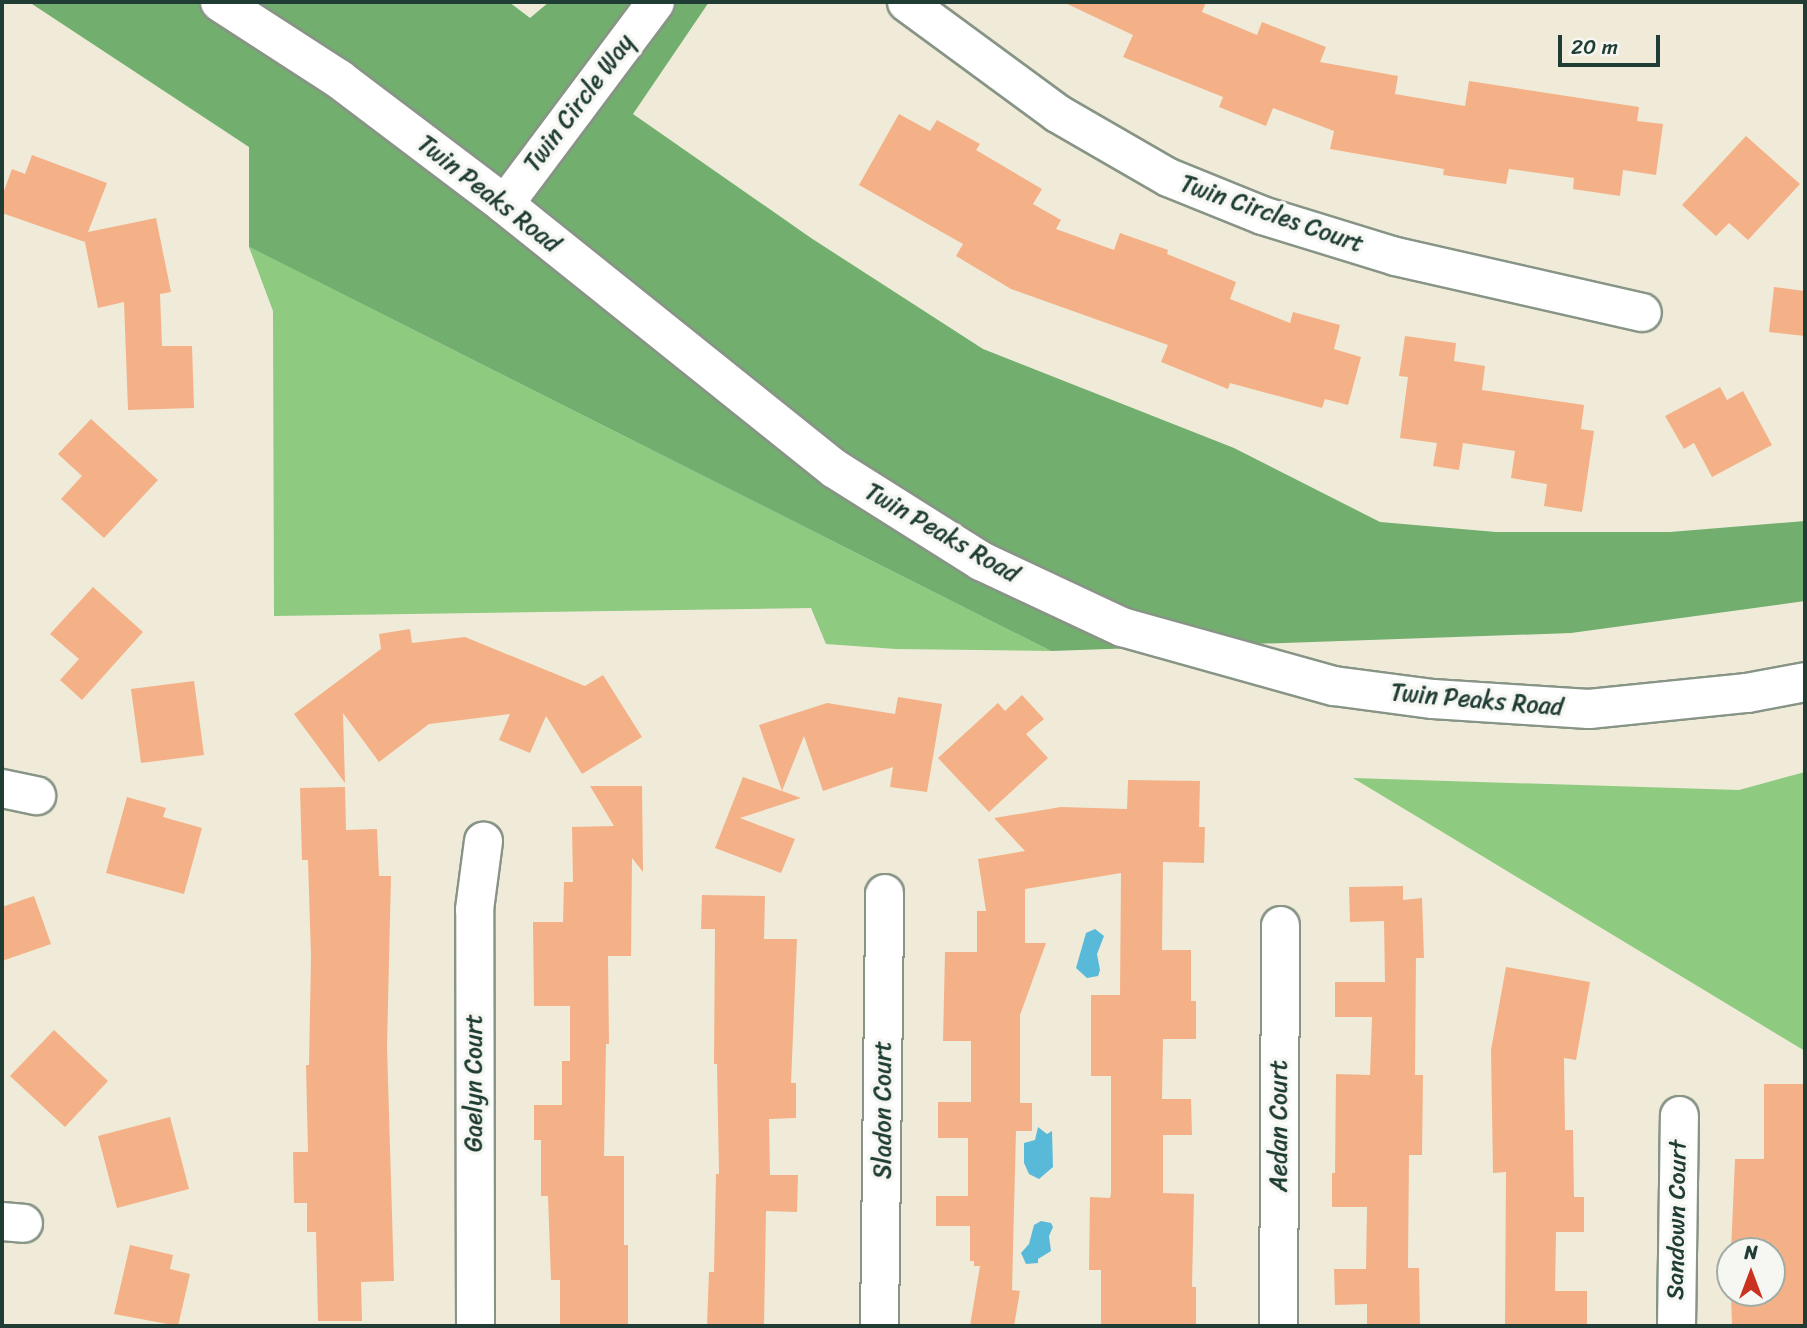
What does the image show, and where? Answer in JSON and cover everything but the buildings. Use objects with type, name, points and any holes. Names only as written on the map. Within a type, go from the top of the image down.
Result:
[{"type":"main road","name":"Twin Peaks Road","points":[[220,2],[339,79],[504,204],[835,469],[981,561],[1122,627],[1321,683],[1433,699],[1589,709],[1747,693],[1805,682]]},
{"type":"street","name":"Twin Circle Way","points":[[504,204],[655,2]]},
{"type":"street","name":"Twin Circles Court","points":[[906,2],[1057,113],[1168,177],[1262,215],[1395,256],[1642,312]]},
{"type":"street","name":"Gaelyn Court","points":[[475,1326],[474,909],[483,841]]},
{"type":"street","name":"Sladon Court","points":[[879,1326],[884,893]]},
{"type":"street","name":"Aedan Court","points":[[1278,1326],[1280,925]]},
{"type":"street","name":"Sandown Court","points":[[1676,1326],[1679,1115]]},
{"type":"green space","points":[[29,2],[509,2],[530,18],[549,2],[709,2],[633,114],[811,238],[983,349],[1234,448],[1380,522],[1496,532],[1670,532],[1805,521],[1805,601],[1571,633],[1051,651],[249,247],[249,147]]},
{"type":"green space","points":[[249,247],[1051,651],[896,649],[826,644],[811,608],[274,616],[273,311]]},
{"type":"green space","points":[[1805,772],[1805,1051],[1353,778],[1739,790]]},
{"type":"water","points":[[1095,929],[1104,936],[1097,954],[1100,970],[1098,976],[1087,978],[1076,968],[1086,933]]},
{"type":"water","points":[[1038,1127],[1047,1134],[1052,1131],[1053,1167],[1039,1179],[1029,1174],[1024,1163],[1024,1143],[1035,1140]]},
{"type":"water","points":[[1041,1221],[1051,1223],[1053,1227],[1049,1236],[1051,1251],[1038,1259],[1038,1263],[1026,1264],[1021,1253],[1029,1244],[1034,1225]]}]
